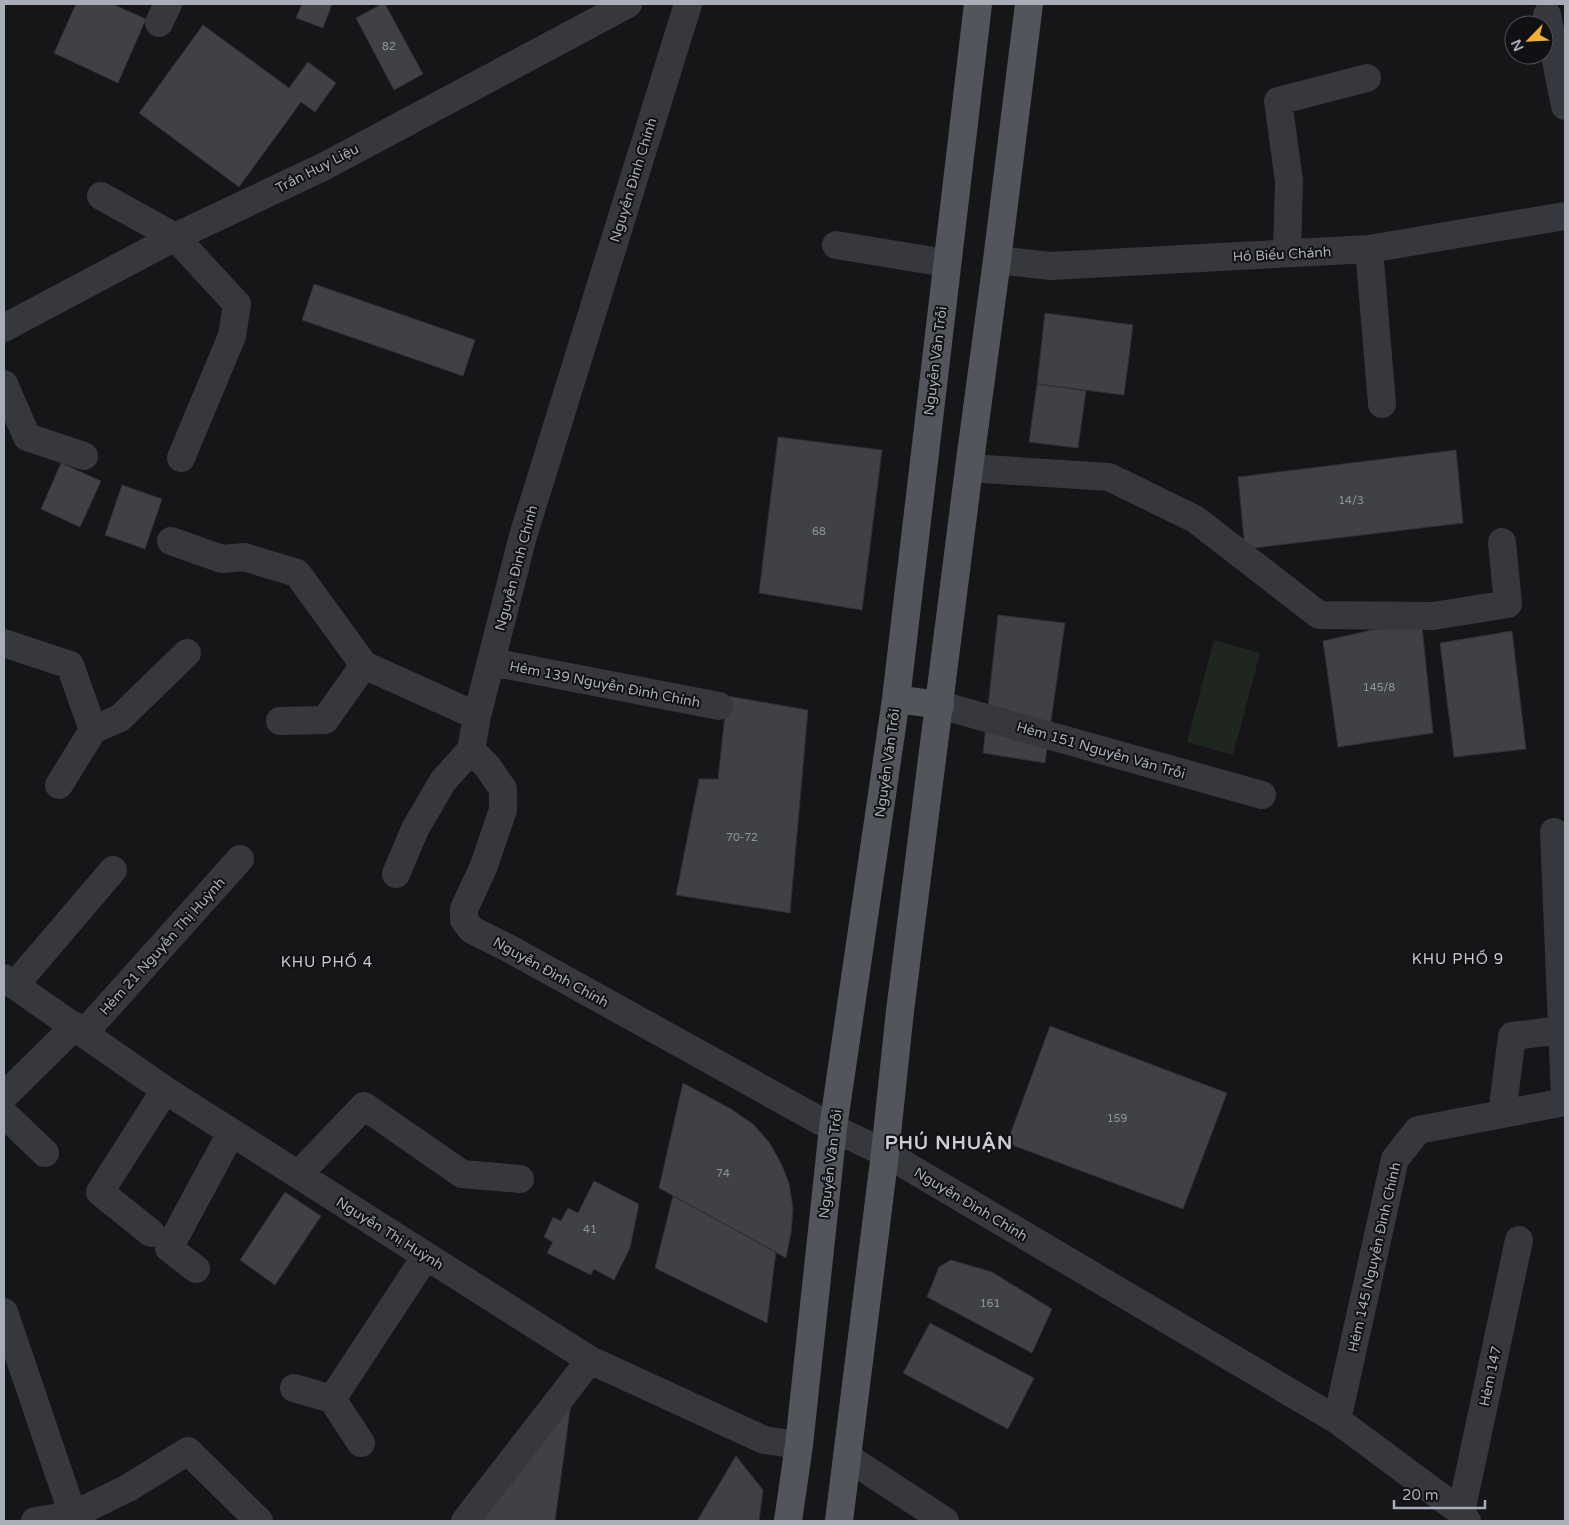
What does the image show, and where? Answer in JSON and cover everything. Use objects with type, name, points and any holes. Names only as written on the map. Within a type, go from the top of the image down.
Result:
[{"type":"main road","points":[[839,1521],[885,1153],[900,1011],[1029,4]]},
{"type":"main road","name":"Nguyễn Văn Trỗi","points":[[788,1521],[833,1128],[896,699],[975,9]]},
{"type":"main road","points":[[896,699],[940,705]]},
{"type":"street","name":"Trần Huy Liệu","points":[[4,328],[175,237],[325,166],[628,4]]},
{"type":"street","name":"Nguyễn Đình Chính","points":[[688,4],[523,536],[490,662],[471,750],[503,789],[503,810],[483,868],[464,909],[464,920],[472,930],[510,948],[833,1128],[885,1153],[1337,1420],[1464,1517]]},
{"type":"street","points":[[1554,50],[1565,106]]},
{"type":"street","points":[[1287,253],[1289,181],[1278,101],[1367,78]]},
{"type":"street","points":[[101,196],[175,237],[237,304],[232,336],[181,458]]},
{"type":"street","name":"Hồ Biểu Chánh","points":[[997,260],[1051,266],[1369,249],[1565,216]]},
{"type":"street","points":[[836,245],[946,263]]},
{"type":"street","points":[[1369,249],[1382,404]]},
{"type":"street","points":[[4,384],[27,437],[84,456]]},
{"type":"street","points":[[969,468],[1109,477],[1195,518],[1319,615],[1433,616],[1508,604],[1502,542]]},
{"type":"street","points":[[171,541],[222,559],[244,557],[297,573],[364,665],[477,716]]},
{"type":"street","points":[[4,643],[70,665],[94,730]]},
{"type":"street","points":[[59,785],[94,730],[120,718],[187,653]]},
{"type":"street","name":"Hẻm 139 Nguyễn Đình Chính","points":[[490,662],[719,706]]},
{"type":"street","points":[[280,721],[325,720],[364,665]]},
{"type":"street","name":"Hẻm 151 Nguyễn Văn Trỗi","points":[[940,705],[1262,795]]},
{"type":"street","points":[[396,874],[416,829],[443,780],[471,750]]},
{"type":"street","points":[[1554,832],[1563,978],[1562,1030],[1565,1098]]},
{"type":"street","name":"Hẻm 21 Nguyễn Thị Huỳnh","points":[[74,1026],[240,859]]},
{"type":"street","points":[[9,981],[113,870]]},
{"type":"street","name":"Nguyễn Thị Huỳnh","points":[[9,981],[164,1090],[590,1360],[764,1440],[798,1445]]},
{"type":"street","points":[[4,1078],[74,1026]]},
{"type":"street","points":[[4,1096],[74,1026]]},
{"type":"street","points":[[1502,1114],[1512,1036],[1562,1030]]},
{"type":"street","points":[[151,1233],[100,1192],[164,1090]]},
{"type":"street","name":"Hẻm 145 Nguyễn Đình Chính","points":[[1337,1420],[1395,1159],[1418,1130],[1565,1102]]},
{"type":"street","points":[[298,1175],[364,1106],[462,1174],[520,1179]]},
{"type":"street","points":[[4,1114],[46,1153]]},
{"type":"street","points":[[196,1269],[169,1248],[231,1133]]},
{"type":"street","name":"Hẻm 147","points":[[1464,1517],[1519,1240]]},
{"type":"street","points":[[332,1398],[426,1256]]},
{"type":"street","points":[[4,1312],[73,1515]]},
{"type":"street","points":[[465,1521],[590,1360]]},
{"type":"street","points":[[294,1388],[332,1398],[361,1443]]},
{"type":"street","points":[[35,1521],[73,1515],[128,1488],[188,1451],[245,1517]]},
{"type":"street","points":[[847,1457],[945,1521]]},
{"type":"shaded area","points":[[1214,640],[1260,653],[1233,755],[1187,742]]},
{"type":"building","points":[[76,4],[112,4],[146,19],[118,83],[54,53]]},
{"type":"building","points":[[302,4],[332,4],[323,28],[296,18]]},
{"type":"building","points":[[385,4],[423,74],[394,90],[356,18]]},
{"type":"building","points":[[203,25],[289,88],[308,62],[336,83],[315,112],[301,102],[239,187],[139,113]]},
{"type":"building","points":[[314,284],[475,340],[463,376],[302,320]]},
{"type":"building","points":[[1045,313],[1133,325],[1124,395],[1037,384]]},
{"type":"building","points":[[1037,384],[1086,391],[1078,448],[1029,442]]},
{"type":"building","points":[[778,437],[882,450],[862,610],[759,593]]},
{"type":"building","points":[[1456,450],[1463,523],[1245,549],[1238,477]]},
{"type":"building","points":[[61,463],[101,481],[80,527],[41,509]]},
{"type":"building","points":[[122,485],[162,499],[145,549],[105,535]]},
{"type":"building","points":[[998,615],[1065,623],[1045,763],[983,753]]},
{"type":"building","points":[[1422,626],[1433,733],[1338,747],[1323,641],[1372,630]]},
{"type":"building","points":[[1512,631],[1526,749],[1454,757],[1440,643]]},
{"type":"building","points":[[727,696],[808,710],[790,913],[676,895],[699,779],[718,779]]},
{"type":"building","points":[[1050,1026],[1227,1093],[1183,1209],[1007,1143]]},
{"type":"building","points":[[683,1083],[731,1109],[753,1124],[769,1142],[781,1163],[789,1183],[793,1208],[786,1258],[659,1188]]},
{"type":"building","points":[[594,1181],[639,1204],[630,1248],[614,1280],[594,1269],[591,1275],[547,1253],[553,1242],[544,1237],[553,1217],[561,1221],[568,1208],[578,1213]]},
{"type":"building","points":[[285,1192],[321,1216],[275,1285],[240,1260]]},
{"type":"building","points":[[673,1196],[776,1252],[767,1323],[655,1268]]},
{"type":"building","points":[[951,1260],[992,1272],[1052,1309],[1032,1353],[927,1297],[939,1267]]},
{"type":"building","points":[[930,1323],[1034,1378],[1008,1429],[903,1373]]},
{"type":"building","points":[[572,1395],[555,1521],[468,1521]]},
{"type":"building","points":[[736,1456],[763,1490],[759,1521],[697,1521]]},
{"type":"district","name":"KHU PHỐ 9","points":[[1458,959]]},
{"type":"district","name":"KHU PHỐ 4","points":[[327,962]]},
{"type":"district","name":"PHÚ NHUẬN","points":[[949,1142]]}]
